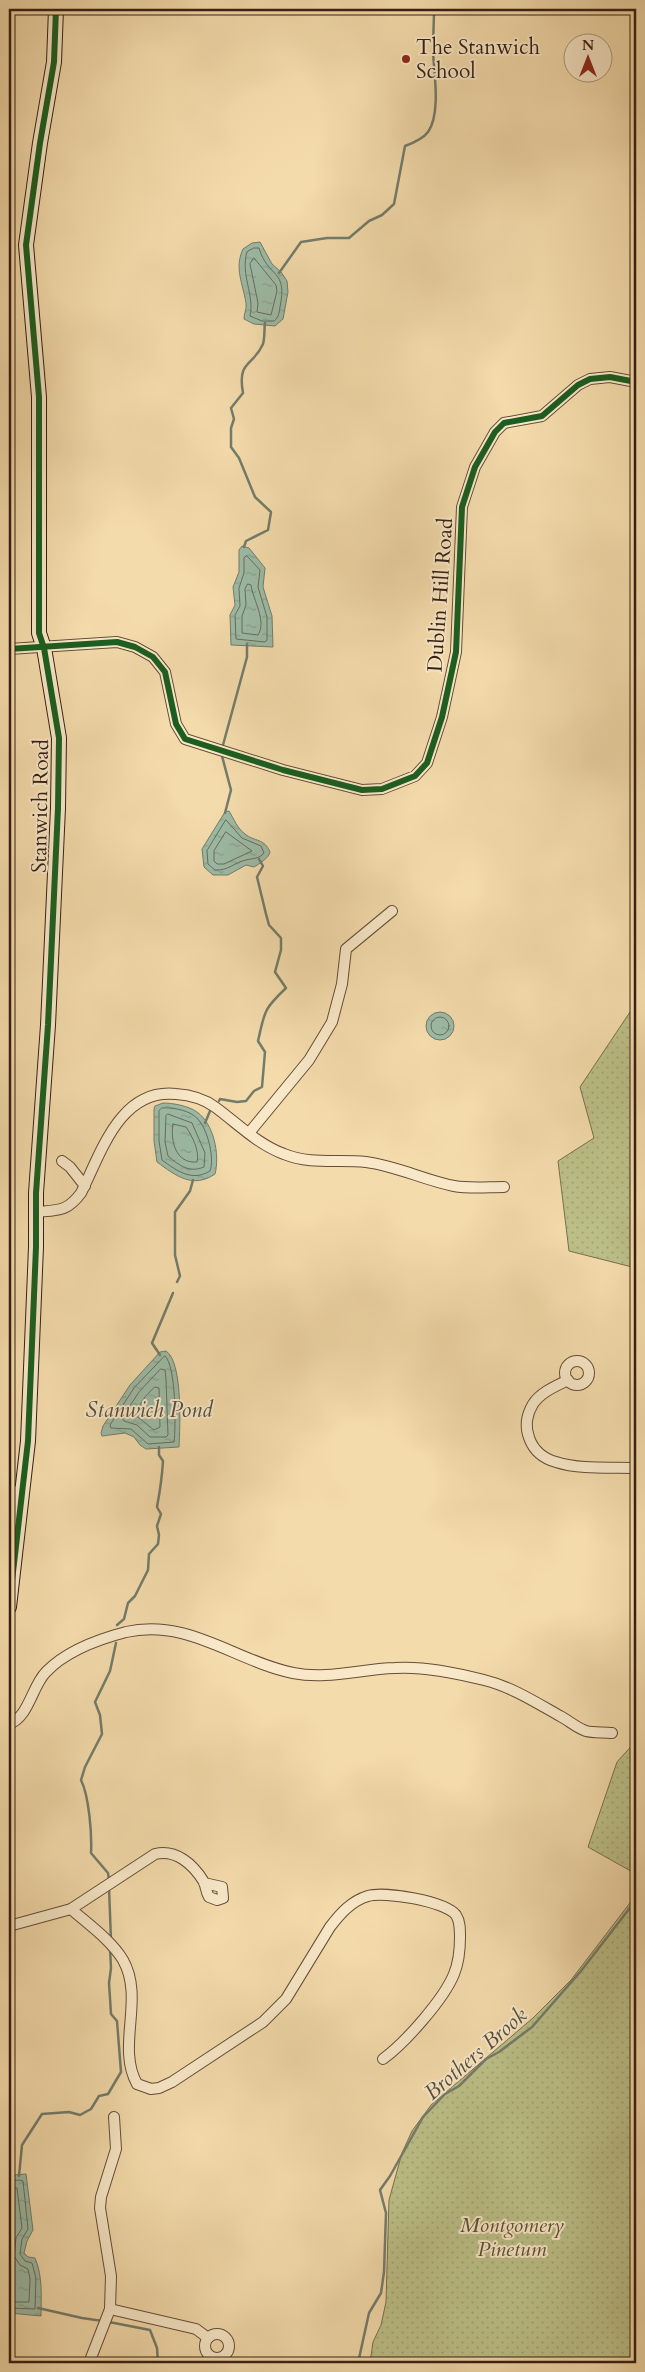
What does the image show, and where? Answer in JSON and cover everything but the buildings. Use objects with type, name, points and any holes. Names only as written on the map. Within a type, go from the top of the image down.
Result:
[{"type":"street","name":"Stanwich Road","points":[[9,1607],[23,1492],[31,1394],[36,1212],[56,879],[60,738],[44,648],[39,632],[39,398],[26,245],[40,143],[54,62],[56,9]]},
{"type":"street","name":"Dublin Hill Road","points":[[9,649],[117,642],[135,646],[153,657],[165,672],[176,724],[185,739],[283,770],[362,790],[382,789],[415,776],[427,763],[454,670],[462,507],[475,468],[495,432],[504,422],[542,416],[578,385],[590,379],[610,377],[636,382]]},
{"type":"street","points":[[249,1133],[309,1060],[332,1022],[342,984],[346,949],[392,911]]},
{"type":"street","points":[[36,1212],[64,1210],[73,1203],[85,1186],[118,1121],[128,1108],[149,1096],[173,1093],[202,1099],[265,1145],[300,1160],[364,1162],[390,1166],[455,1186],[504,1187]]},
{"type":"street","points":[[62,1161],[70,1167],[85,1186]]},
{"type":"street","points":[[568,1380],[551,1388],[534,1403],[527,1425],[528,1436],[533,1447],[543,1457],[556,1462],[594,1467],[636,1468]]},
{"type":"street","points":[[9,1490],[23,1492]]},
{"type":"street","points":[[9,1724],[26,1707],[44,1673],[60,1660],[87,1646],[126,1633],[162,1630],[194,1636],[291,1673],[333,1676],[368,1670],[421,1668],[485,1680],[510,1688],[586,1731],[612,1733]]},
{"type":"street","points":[[9,1926],[71,1909],[155,1854],[169,1852],[175,1854],[188,1863],[204,1883]]},
{"type":"street","points":[[71,1909],[104,1938],[123,1960],[132,1992],[128,2053],[130,2069],[137,2084],[151,2089],[172,2082],[229,2046],[277,2010],[330,1927],[356,1901],[377,1895],[428,1902],[448,1909],[455,1914],[460,1930],[460,1952],[453,1977],[429,2012],[398,2049],[383,2059]]},
{"type":"street","points":[[89,2363],[110,2310],[111,2276],[100,2208],[101,2197],[116,2149],[114,2116]]},
{"type":"street","points":[[110,2310],[196,2329],[208,2338]]},
{"type":"green space","points":[[636,1003],[636,1268],[569,1251],[558,1161],[594,1138],[580,1087]]},
{"type":"green space","points":[[636,1708],[636,1741],[632,1717]]},
{"type":"green space","points":[[636,1741],[636,1874],[588,1847],[617,1762]]},
{"type":"green space","name":"Montgomery Pinetum","points":[[636,1895],[636,2363],[370,2363],[373,2342],[381,2325],[386,2302],[389,2200],[402,2153],[412,2131],[431,2105],[533,2018],[571,1980]]},
{"type":"water","points":[[260,242],[272,264],[287,281],[288,292],[283,319],[275,326],[254,324],[244,319],[246,305],[239,269],[240,256],[243,249],[252,243]]},
{"type":"water","points":[[242,546],[249,548],[265,568],[263,587],[272,616],[273,647],[231,645],[230,615],[235,605],[233,587],[239,572],[239,550]]},
{"type":"water","points":[[229,811],[242,832],[265,844],[270,852],[266,859],[254,867],[246,865],[228,875],[213,875],[204,867],[202,849],[225,812]]},
{"type":"water","points":[[440,1012],[450,1016],[454,1026],[450,1036],[440,1040],[430,1036],[426,1026],[430,1016]]},
{"type":"water","points":[[163,1103],[190,1108],[203,1117],[208,1124],[216,1149],[215,1174],[199,1180],[185,1179],[157,1162],[154,1141],[154,1109],[155,1106]]},
{"type":"water","name":"Stanwich Pond","points":[[166,1351],[171,1357],[178,1381],[180,1411],[179,1447],[146,1449],[134,1437],[125,1433],[102,1436],[103,1426],[130,1385],[160,1352]]},
{"type":"water","points":[[26,2174],[33,2230],[27,2241],[24,2253],[28,2257],[35,2258],[38,2265],[41,2287],[41,2316],[9,2313],[9,2177]]},
{"type":"waterway","points":[[279,273],[301,242],[327,238],[349,238],[369,221],[382,215],[394,204],[405,146],[418,141],[428,132],[434,115],[436,104],[433,52],[434,9]]},
{"type":"waterway","points":[[244,547],[246,541],[268,530],[271,512],[255,497],[239,458],[231,447],[231,428],[234,419],[231,408],[243,393],[242,375],[244,369],[263,344],[265,323]]},
{"type":"waterway","points":[[223,745],[247,657],[247,644]]},
{"type":"waterway","points":[[222,756],[231,790],[225,813]]},
{"type":"waterway","points":[[219,1101],[220,1099],[237,1102],[246,1101],[254,1091],[262,1087],[265,1052],[258,1041],[262,1023],[266,1011],[286,988],[275,972],[281,950],[281,938],[269,925],[257,877],[263,866],[259,859]]},
{"type":"waterway","points":[[205,1123],[210,1111]]},
{"type":"waterway","points":[[177,1282],[180,1276],[175,1255],[175,1212],[190,1191],[193,1180]]},
{"type":"waterway","points":[[160,1355],[152,1343],[173,1293]]},
{"type":"waterway","points":[[117,1625],[124,1619],[128,1603],[135,1596],[148,1570],[149,1554],[158,1544],[157,1526],[161,1514],[157,1507],[163,1461],[159,1455],[159,1447]]},
{"type":"waterway","points":[[109,1880],[108,1873],[91,1853],[89,1815],[86,1795],[81,1780],[85,1767],[102,1734],[100,1715],[95,1702],[110,1671],[116,1643]]},
{"type":"waterway","points":[[109,1888],[111,1940]]},
{"type":"waterway","name":"Brothers Brook","points":[[358,2363],[369,2313],[381,2293],[384,2272],[386,2213],[380,2190],[390,2176],[423,2117],[445,2094],[459,2086],[486,2059],[499,2052],[532,2027],[581,1971],[636,1900]]},
{"type":"waterway","points":[[19,2176],[22,2145],[42,2114],[69,2112],[80,2115],[91,2109],[99,2096],[108,2094],[121,2072],[117,2021],[111,2014],[109,1983],[111,1968],[110,1948]]},
{"type":"waterway","points":[[38,2308],[103,2321]]},
{"type":"waterway","points":[[109,2322],[150,2330],[157,2348],[158,2363]]},
{"type":"cycle path","points":[[9,1607],[28,1441],[36,1247],[36,1193],[48,1025],[58,808],[59,738],[44,648],[39,633],[39,397],[26,245],[40,143],[54,62],[56,9]]},
{"type":"cycle path","points":[[9,649],[117,642],[135,647],[153,657],[165,672],[176,724],[185,739],[283,770],[362,790],[382,789],[415,776],[427,763],[442,717],[456,652],[462,507],[475,467],[495,432],[504,423],[542,416],[578,385],[590,379],[610,377],[636,382]]},
{"type":"place","name":"The Stanwich School","points":[[406,59]]}]
